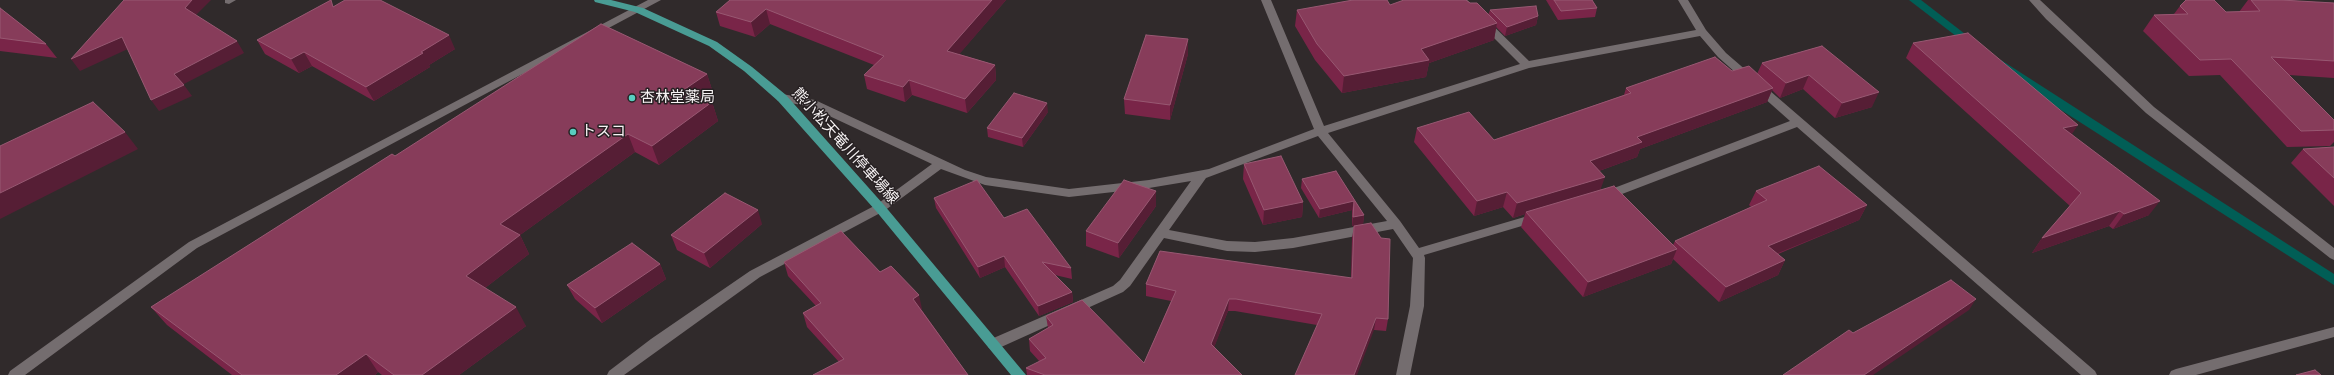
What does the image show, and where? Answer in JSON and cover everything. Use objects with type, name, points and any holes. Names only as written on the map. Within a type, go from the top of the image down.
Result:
[{"type":"main road","name":"熊小松天竜川停車場線","points":[[599,0],[640,10],[713,44],[748,69],[782,98],[880,208],[1019,375]]},
{"type":"street","points":[[15,375],[193,245],[544,58],[640,10],[656,0]]},
{"type":"street","points":[[1266,0],[1320,131],[1396,224],[1419,258],[1417,306],[1402,375]]},
{"type":"street","points":[[1461,0],[1527,65]]},
{"type":"street","points":[[1683,0],[1702,32],[1722,55],[2090,375]]},
{"type":"street","points":[[2034,0],[2066,33],[2150,110],[2334,255]]},
{"type":"street","points":[[782,98],[811,103],[941,163],[985,181],[1069,193],[1201,176],[1320,131],[1527,65],[1702,32]]},
{"type":"street","points":[[1594,199],[1798,122]]},
{"type":"street","points":[[614,375],[698,312],[755,274],[880,208],[941,163]]},
{"type":"street","points":[[994,344],[1118,289],[1125,283],[1201,176]]},
{"type":"street","points":[[1416,253],[1550,213]]},
{"type":"street","points":[[1160,233],[1227,246],[1255,247],[1293,243],[1396,224]]},
{"type":"street","points":[[2176,375],[2334,332]]},
{"type":"building","points":[[124,0],[192,0],[185,8],[237,41],[174,74],[184,85],[151,100],[122,37],[71,59]]},
{"type":"building","points":[[331,0],[333,7],[345,0],[380,0],[449,35],[421,52],[423,53],[366,87],[304,52],[291,59],[257,40]]},
{"type":"building","points":[[730,0],[992,0],[947,51],[995,65],[965,99],[909,80],[903,87],[864,75],[884,56],[766,9],[751,22],[716,12]]},
{"type":"building","points":[[1353,0],[1387,0],[1390,5],[1404,0],[1466,0],[1470,3],[1477,3],[1497,23],[1421,49],[1429,60],[1344,76],[1317,44],[1297,10]]},
{"type":"building","points":[[1554,0],[1592,0],[1597,8],[1561,11]]},
{"type":"building","points":[[2186,0],[2214,0],[2226,12],[2260,11],[2251,0],[2334,3],[2334,61],[2271,57],[2334,120],[2334,130],[2301,131],[2231,59],[2200,60],[2154,15],[2188,14],[2180,6]]},
{"type":"building","points":[[1536,6],[1538,16],[1507,27],[1490,10]]},
{"type":"building","points":[[0,8],[46,44],[0,38]]},
{"type":"building","points":[[601,24],[707,74],[685,89],[712,102],[652,146],[628,134],[500,224],[520,235],[466,276],[516,307],[422,375],[394,375],[366,354],[336,375],[242,375],[151,307],[392,154],[395,156]]},
{"type":"building","points":[[1968,33],[2078,125],[2063,128],[2160,201],[2124,214],[2120,211],[2042,238],[2081,193],[1913,43]]},
{"type":"building","points":[[1146,35],[1188,39],[1170,105],[1124,99]]},
{"type":"building","points":[[1822,46],[1879,92],[1842,103],[1809,75],[1786,83],[1762,63]]},
{"type":"building","points":[[1715,57],[1732,71],[1749,66],[1773,88],[1637,137],[1642,142],[1590,161],[1605,177],[1517,203],[1507,192],[1477,201],[1417,128],[1469,112],[1494,140],[1631,93],[1626,88]]},
{"type":"building","points":[[1014,93],[1047,103],[1022,138],[987,128]]},
{"type":"building","points":[[93,102],[125,132],[0,193],[0,146]]},
{"type":"building","points":[[2334,147],[2334,178],[2303,149]]},
{"type":"building","points":[[1281,156],[1303,202],[1264,210],[1244,164]]},
{"type":"building","points":[[1819,166],[1867,205],[1768,246],[1785,260],[1726,287],[1675,241],[1767,200],[1756,191]]},
{"type":"building","points":[[1336,171],[1364,215],[1353,217],[1354,201],[1320,209],[1302,179]]},
{"type":"building","points":[[977,180],[1004,218],[1027,209],[1071,268],[1042,262],[1072,292],[1038,306],[1004,256],[978,267],[934,198]]},
{"type":"building","points":[[1124,180],[1156,191],[1118,243],[1086,231]]},
{"type":"building","points":[[1614,186],[1677,249],[1588,282],[1526,212]]},
{"type":"building","points":[[725,193],[758,210],[704,253],[671,235]]},
{"type":"building","points":[[1371,223],[1381,238],[1390,239],[1388,319],[1376,318],[1354,375],[1295,375],[1322,314],[1236,299],[1229,299],[1211,344],[1242,375],[1045,375],[1026,368],[1046,358],[1029,339],[1053,325],[1046,316],[1082,300],[1144,363],[1176,291],[1146,284],[1160,251],[1352,278],[1354,226]]},
{"type":"building","points":[[841,231],[880,272],[891,266],[919,295],[913,299],[968,375],[813,375],[844,359],[803,313],[821,303],[784,262]]},
{"type":"building","points":[[632,243],[660,264],[595,308],[567,285]]},
{"type":"building","points":[[1951,280],[1976,299],[1864,375],[1783,375],[1849,330],[1853,333]]},
{"type":"building","points":[[2315,370],[2321,375],[2296,375]]},
{"type":"waterway","points":[[1914,0],[1973,44]]},
{"type":"waterway","points":[[2001,63],[2051,98],[2334,280]]},
{"type":"place","name":"杏林堂薬局","points":[[632,98]]},
{"type":"place","name":"トスコ","points":[[573,132]]}]
